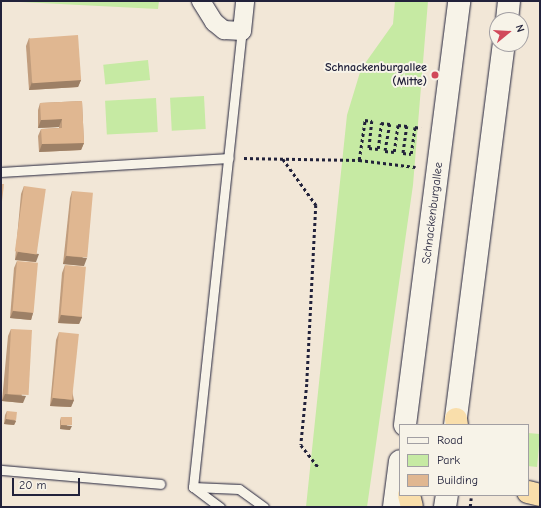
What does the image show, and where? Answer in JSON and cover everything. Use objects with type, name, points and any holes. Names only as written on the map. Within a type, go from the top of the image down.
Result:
[{"type":"highway","points":[[529,492],[540,495]]},
{"type":"highway","points":[[409,496],[412,507]]},
{"type":"main road","name":"Schnackenburgallee","points":[[405,424],[459,1]]},
{"type":"main road","points":[[508,12],[509,1]]},
{"type":"main road","points":[[456,423],[503,52]]},
{"type":"main road","points":[[394,507],[399,469]]},
{"type":"main road","points":[[445,507],[447,496]]},
{"type":"street","points":[[201,1],[214,22],[224,30],[242,31],[246,1]]},
{"type":"lane","points":[[193,487],[242,31]]},
{"type":"lane","points":[[1,172],[229,158]]},
{"type":"lane","points":[[1,470],[160,484]]},
{"type":"lane","points":[[193,487],[220,507]]},
{"type":"lane","points":[[193,487],[239,489],[264,507]]},
{"type":"path","points":[[359,160],[365,120],[372,121],[369,148],[378,149],[381,123],[390,124],[386,151],[394,152],[398,125],[407,126],[403,154],[411,154],[415,127],[428,129]]},
{"type":"path","points":[[229,158],[359,160],[422,167]]},
{"type":"path","points":[[284,159],[316,205],[307,384],[301,445],[319,468]]},
{"type":"path","points":[[470,507],[471,498]]},
{"type":"green space","points":[[1,1],[159,1],[158,9]]},
{"type":"green space","points":[[395,1],[428,1],[413,185],[367,507],[306,507],[347,115],[361,69],[393,24]]},
{"type":"green space","points":[[148,60],[150,80],[105,85],[103,65]]},
{"type":"green space","points":[[204,96],[206,129],[172,131],[170,98]]},
{"type":"green space","points":[[156,98],[158,132],[107,135],[105,101]]},
{"type":"green space","points":[[529,433],[540,434],[537,467],[529,466]]},
{"type":"building","points":[[78,35],[81,80],[32,83],[29,38]]},
{"type":"building","points":[[82,101],[84,143],[42,144],[41,129],[62,128],[62,119],[41,120],[40,103]]},
{"type":"building","points":[[1,184],[4,184],[1,210]]},
{"type":"building","points":[[24,186],[46,189],[37,254],[15,251]]},
{"type":"building","points":[[72,191],[93,193],[87,258],[66,256]]},
{"type":"building","points":[[17,261],[38,263],[34,313],[13,311]]},
{"type":"building","points":[[65,265],[86,267],[82,317],[61,315]]},
{"type":"building","points":[[11,329],[32,330],[29,395],[8,394]]},
{"type":"building","points":[[59,332],[79,334],[72,400],[52,398]]},
{"type":"building","points":[[7,411],[17,412],[16,420],[6,419]]},
{"type":"building","points":[[61,417],[72,417],[72,425],[61,425]]},
{"type":"place","name":"Schnackenburgallee (Mitte)","points":[[435,75]]}]
